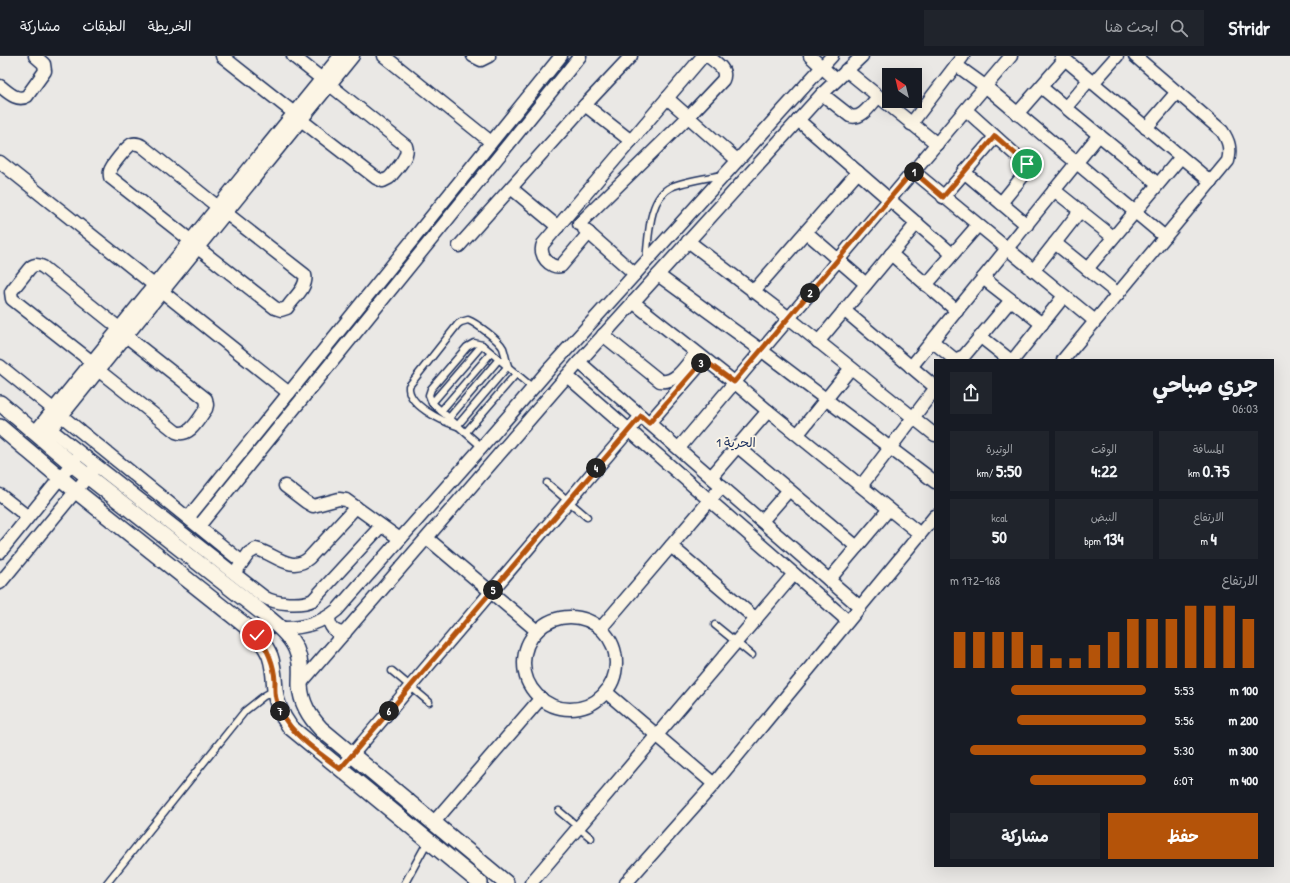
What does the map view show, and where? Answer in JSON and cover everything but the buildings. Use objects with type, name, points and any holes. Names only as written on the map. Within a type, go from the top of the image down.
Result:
[{"type":"street","points":[[0,86],[17,98],[24,98],[27,96],[45,71],[44,64],[35,56]]},
{"type":"street","points":[[222,56],[376,178],[383,181],[389,178],[406,155],[406,146],[294,56]]},
{"type":"street","points":[[326,82],[340,56]]},
{"type":"street","points":[[43,431],[326,82],[353,56]]},
{"type":"street","points":[[384,56],[491,142]]},
{"type":"street","points":[[473,56],[481,60],[489,56]]},
{"type":"street","points":[[188,518],[561,56]]},
{"type":"street","points":[[199,526],[580,56]]},
{"type":"street","points":[[459,246],[585,104],[631,56]]},
{"type":"street","points":[[589,233],[563,265],[557,267],[544,257],[541,250],[543,244],[703,56]]},
{"type":"street","points":[[579,224],[689,116],[725,77],[723,68],[708,56]]},
{"type":"street","points":[[810,56],[836,80]]},
{"type":"street","points":[[280,628],[290,629],[320,621],[329,616],[344,602],[646,261],[832,56]]},
{"type":"street","points":[[837,56],[848,69],[878,96],[937,144]]},
{"type":"street","points":[[300,684],[603,335],[822,94],[862,56]]},
{"type":"street","points":[[679,448],[1011,56]]},
{"type":"street","points":[[1066,107],[1117,56]]},
{"type":"street","points":[[1064,359],[1228,161],[1230,153],[1230,145],[1222,131],[1136,56]]},
{"type":"street","points":[[1017,114],[1041,87],[1063,57],[1211,182]]},
{"type":"street","points":[[911,124],[959,61],[1017,114],[1166,236]]},
{"type":"street","points":[[1041,87],[1158,184]]},
{"type":"street","points":[[1146,128],[1177,92]]},
{"type":"street","points":[[822,94],[853,117],[860,116],[878,96]]},
{"type":"street","points":[[667,98],[737,160]]},
{"type":"street","points":[[585,104],[631,141]]},
{"type":"street","points":[[966,110],[1028,165],[1029,168],[1001,203]]},
{"type":"street","points":[[798,120],[952,254]]},
{"type":"street","points":[[943,197],[995,136]]},
{"type":"street","points":[[911,367],[1099,136]]},
{"type":"street","points":[[132,144],[139,144],[142,146],[305,275],[306,278],[304,285],[287,308],[281,310],[275,308],[194,244],[110,177],[112,168],[127,148],[132,144]]},
{"type":"street","points":[[1086,269],[1181,157]]},
{"type":"street","points":[[0,162],[289,393]]},
{"type":"street","points":[[913,171],[1095,321]]},
{"type":"street","points":[[753,292],[858,172]]},
{"type":"street","points":[[964,172],[1026,225]]},
{"type":"street","points":[[511,188],[558,227]]},
{"type":"street","points":[[1054,190],[1113,237]]},
{"type":"street","points":[[1033,271],[1080,211]]},
{"type":"street","points":[[568,214],[635,274]]},
{"type":"street","points":[[818,342],[917,223]]},
{"type":"street","points":[[926,285],[978,225]]},
{"type":"street","points":[[806,232],[839,259],[866,284]]},
{"type":"street","points":[[688,241],[789,318],[934,434]]},
{"type":"street","points":[[1055,243],[1118,294]]},
{"type":"street","points":[[891,254],[957,310]]},
{"type":"street","points":[[37,265],[43,267],[206,399],[206,408],[191,429],[186,433],[176,432],[95,366],[12,299],[13,289],[31,267],[37,265]]},
{"type":"street","points":[[658,275],[761,350],[934,481]]},
{"type":"street","points":[[983,278],[1042,324]]},
{"type":"street","points":[[1015,359],[1064,296]]},
{"type":"street","points":[[932,341],[954,358],[957,359],[964,356],[1011,300]]},
{"type":"street","points":[[633,302],[734,382],[920,534]]},
{"type":"street","points":[[844,310],[934,387]]},
{"type":"street","points":[[603,335],[656,380],[668,382],[679,381]]},
{"type":"street","points":[[981,337],[1009,359]]},
{"type":"street","points":[[340,769],[629,430],[645,419],[700,356]]},
{"type":"street","points":[[579,362],[860,607]]},
{"type":"street","points":[[0,366],[242,562]]},
{"type":"street","points":[[798,434],[851,368]]},
{"type":"street","points":[[567,376],[848,621]]},
{"type":"street","points":[[861,486],[934,389]]},
{"type":"street","points":[[0,403],[43,431],[280,628],[289,637],[296,648],[300,659],[302,672],[300,684],[302,697],[312,720],[506,883]]},
{"type":"street","points":[[711,477],[768,411]]},
{"type":"street","points":[[0,427],[76,491],[257,635],[270,656],[279,710],[290,727],[480,883]]},
{"type":"street","points":[[737,446],[857,547]]},
{"type":"street","points":[[0,552],[76,458]]},
{"type":"street","points":[[0,583],[92,471]]},
{"type":"street","points":[[92,471],[264,597],[272,601],[301,603],[309,602],[316,598],[381,526]]},
{"type":"street","points":[[285,486],[313,506],[342,499],[356,507],[400,539]]},
{"type":"street","points":[[601,628],[722,486]]},
{"type":"street","points":[[762,521],[789,490]]},
{"type":"street","points":[[0,495],[28,517]]},
{"type":"street","points":[[234,574],[249,553],[256,549],[290,564],[294,565],[302,563],[309,558],[356,507]]},
{"type":"street","points":[[829,580],[890,509]]},
{"type":"street","points":[[626,883],[714,784],[934,517]]},
{"type":"street","points":[[427,538],[537,632]]},
{"type":"street","points":[[671,546],[756,619]]},
{"type":"street","points":[[531,883],[794,574]]},
{"type":"street","points":[[329,616],[331,627],[339,633],[345,633]]},
{"type":"street","points":[[576,617],[589,621],[601,628],[610,639],[615,652],[616,666],[613,680],[606,692],[595,702],[582,707],[567,709],[553,706],[541,698],[531,687],[525,673],[525,658],[529,644],[537,632],[548,623],[561,618],[576,617]]},
{"type":"street","points":[[606,692],[714,784]]},
{"type":"street","points":[[434,822],[541,698]]},
{"type":"lane","points":[[646,261],[653,211],[658,198],[664,192],[680,184],[724,174]]},
{"type":"lane","points":[[457,426],[435,417],[414,400],[409,394],[408,390],[410,382],[456,327],[461,322],[465,321],[472,321],[475,323],[502,346],[508,366]]},
{"type":"lane","points":[[482,447],[432,403],[429,395],[431,389],[467,347],[474,343],[482,345],[533,388]]},
{"type":"lane","points":[[432,403],[482,345]]},
{"type":"lane","points":[[441,411],[491,352]]},
{"type":"lane","points":[[449,418],[499,359]]},
{"type":"lane","points":[[457,426],[508,366]]},
{"type":"lane","points":[[466,432],[516,374]]},
{"type":"lane","points":[[547,483],[587,517]]},
{"type":"lane","points":[[715,625],[752,655]]},
{"type":"lane","points":[[392,671],[429,702]]},
{"type":"lane","points":[[107,883],[245,711],[264,696],[275,690]]},
{"type":"lane","points":[[559,811],[590,838]]},
{"type":"lane","points":[[404,883],[428,840]]},
{"type":"district","name":"الحرية 1","points":[[736,442]]},
{"type":"route","points":[[257,635],[270,656],[273,668],[276,700],[279,710],[290,727],[297,734],[340,769],[641,416],[649,423],[704,360],[734,382],[913,171],[943,197],[995,136],[1027,164]]}]
